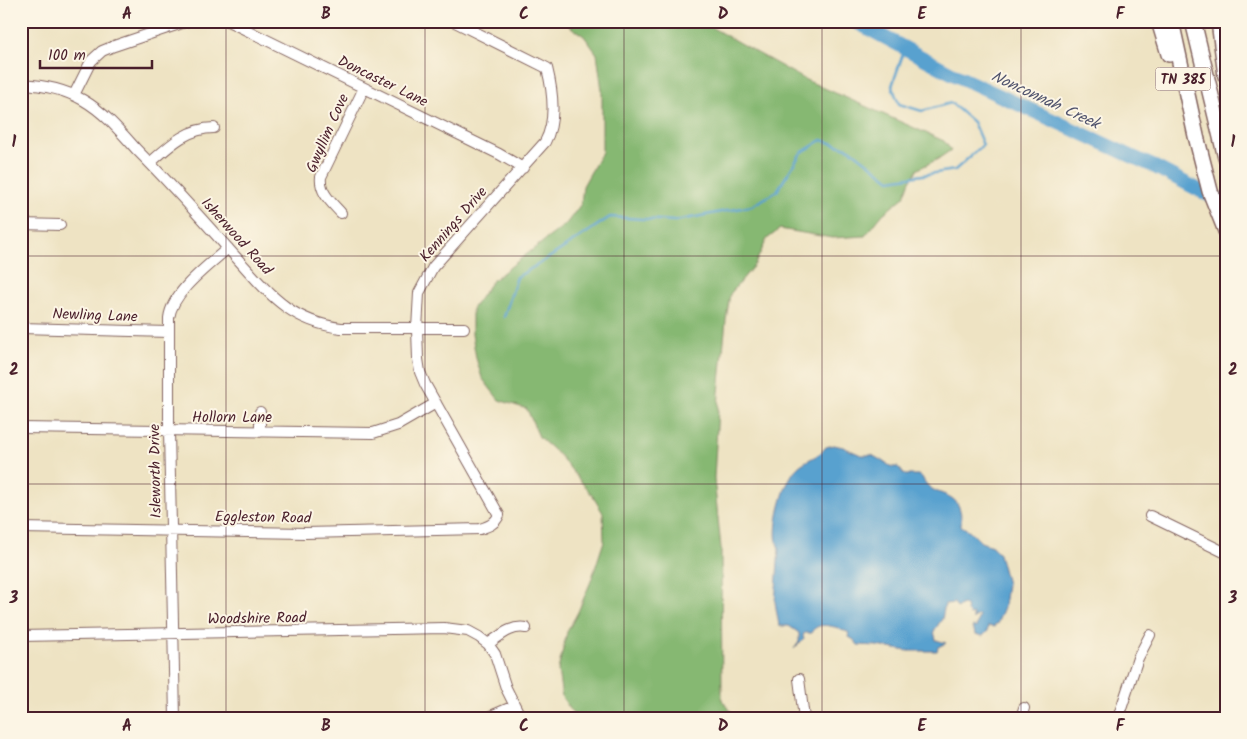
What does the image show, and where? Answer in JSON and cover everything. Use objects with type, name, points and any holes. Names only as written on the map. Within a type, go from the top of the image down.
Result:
[{"type":"highway","points":[[1159,21],[1196,136]]},
{"type":"highway","name":"TN 385","points":[[1172,21],[1196,136],[1210,191],[1226,231]]},
{"type":"highway","name":"TN 385","points":[[1193,21],[1195,37],[1226,158]]},
{"type":"highway","points":[[1219,21],[1226,76]]},
{"type":"street","points":[[74,96],[91,61],[102,51],[188,21]]},
{"type":"street","name":"Doncaster Lane","points":[[228,21],[523,168]]},
{"type":"street","name":"Kennings Drive","points":[[453,21],[547,68],[553,108],[550,131],[545,142],[433,267],[419,294],[417,329],[420,372],[499,515]]},
{"type":"street","name":"Isherwood Road","points":[[21,84],[48,86],[90,104],[104,115],[282,306],[305,319],[341,328],[464,328]]},
{"type":"street","name":"Gwyllim Cove","points":[[341,213],[322,190],[320,184],[321,177],[364,88]]},
{"type":"street","points":[[150,163],[180,138],[195,131],[214,128]]},
{"type":"street","points":[[21,224],[60,225]]},
{"type":"street","name":"Isleworth Drive","points":[[176,718],[169,431],[168,332],[170,312],[177,296],[228,248]]},
{"type":"street","name":"Newling Lane","points":[[21,328],[168,332]]},
{"type":"street","name":"Hollorn Lane","points":[[21,428],[374,433],[398,425],[436,403]]},
{"type":"street","points":[[260,412],[260,432]]},
{"type":"street","name":"Eggleston Road","points":[[21,528],[306,533],[480,529],[497,521],[499,515]]},
{"type":"street","points":[[1150,516],[1226,553]]},
{"type":"street","points":[[520,718],[506,688],[496,657],[488,644],[510,629],[517,627],[526,628]]},
{"type":"street","name":"Woodshire Road","points":[[21,636],[450,628],[462,629],[473,633],[488,644]]},
{"type":"street","points":[[1118,718],[1138,658],[1150,635]]},
{"type":"street","points":[[799,679],[804,718]]},
{"type":"street","points":[[486,718],[514,706]]},
{"type":"street","points":[[1222,718],[1226,710]]},
{"type":"green space","points":[[562,21],[700,21],[806,80],[944,141],[951,150],[918,169],[910,181],[904,197],[883,214],[865,236],[832,238],[780,229],[767,239],[755,264],[730,294],[719,393],[714,478],[721,548],[722,700],[736,718],[576,718],[562,697],[558,670],[567,632],[591,581],[604,541],[603,513],[592,495],[560,456],[539,437],[527,409],[499,400],[482,378],[476,358],[472,334],[472,309],[492,281],[566,224],[581,204],[583,186],[602,152],[602,90],[597,54],[584,36]]},
{"type":"water","points":[[834,445],[861,455],[872,455],[892,467],[898,467],[905,475],[918,475],[933,490],[953,499],[958,504],[961,513],[961,526],[970,531],[981,542],[992,546],[999,554],[1007,584],[1004,607],[997,624],[994,625],[995,627],[988,626],[987,632],[983,636],[975,634],[972,629],[973,626],[976,628],[979,615],[973,620],[973,614],[970,615],[967,612],[966,606],[962,604],[957,608],[954,603],[945,604],[942,619],[934,631],[936,640],[946,643],[938,647],[937,651],[908,651],[858,645],[849,637],[848,632],[825,625],[818,626],[812,633],[804,633],[804,639],[794,649],[799,642],[799,633],[789,626],[779,626],[775,602],[779,548],[776,531],[777,519],[783,494],[793,473],[802,464],[820,454],[826,447]]},
{"type":"waterway","name":"Nonconnah Creek","points":[[854,21],[957,76],[1155,167],[1226,204]]},
{"type":"waterway","points":[[504,317],[517,277],[610,217],[675,221],[752,206],[777,191],[801,153],[822,140],[850,149],[890,180],[955,170],[983,145],[973,122],[951,103],[922,111],[899,104],[892,86],[905,48]]}]
